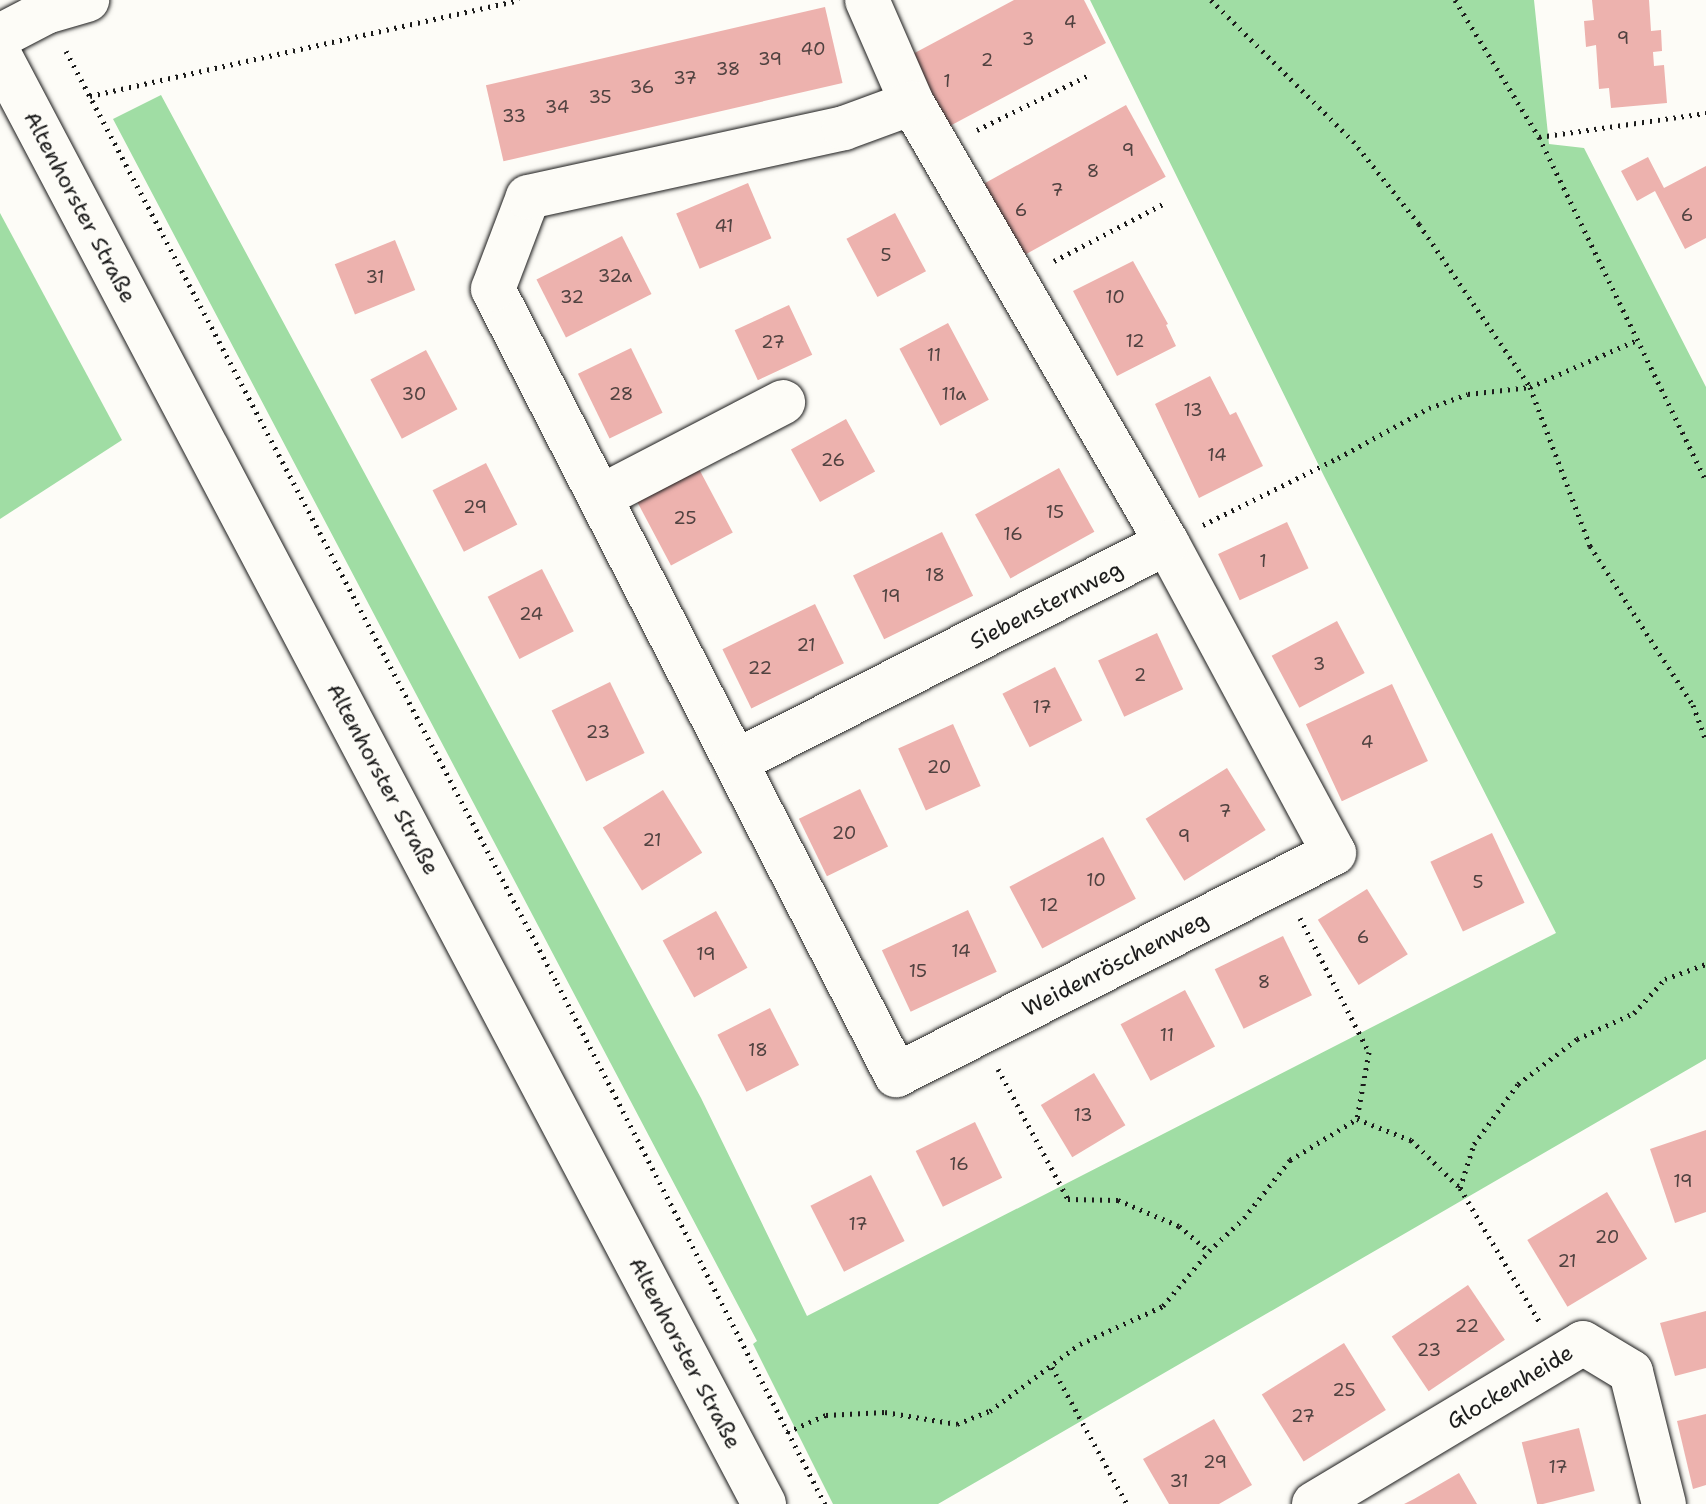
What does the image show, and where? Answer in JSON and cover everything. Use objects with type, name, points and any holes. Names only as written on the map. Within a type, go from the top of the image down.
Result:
[{"type":"street","points":[[867,0],[912,103],[1167,543]]},
{"type":"street","points":[[0,36],[66,6]]},
{"type":"street","name":"Altenhorster Straße","points":[[0,56],[764,1504]]},
{"type":"street","points":[[737,761],[493,289],[528,197],[844,128],[912,103]]},
{"type":"street","points":[[602,496],[783,402]]},
{"type":"street","name":"Siebensternweg","points":[[737,761],[1167,543]]},
{"type":"street","name":"Weidenröschenweg","points":[[737,761],[896,1075],[1334,853],[1167,543]]},
{"type":"street","name":"Glockenheide","points":[[1314,1504],[1583,1343],[1631,1372],[1664,1504]]},
{"type":"path","points":[[90,96],[519,0]]},
{"type":"path","points":[[1211,0],[1353,141],[1419,224],[1530,387],[1590,546],[1693,705],[1706,740]]},
{"type":"path","points":[[1455,0],[1539,137],[1706,481]]},
{"type":"path","points":[[66,6],[90,96],[550,969],[825,1504]]},
{"type":"path","points":[[938,150],[1091,74]]},
{"type":"path","points":[[1539,137],[1706,113]]},
{"type":"path","points":[[1014,281],[1163,204]]},
{"type":"path","points":[[1167,543],[1338,458],[1429,408],[1468,394],[1530,387],[1637,340]]},
{"type":"path","points":[[787,1432],[826,1415],[885,1412],[957,1424],[990,1411],[1080,1344],[1163,1306],[1209,1251],[1244,1218],[1290,1160],[1357,1119],[1369,1052],[1280,880]]},
{"type":"path","points":[[1460,1188],[1474,1144],[1518,1084],[1577,1039],[1634,1013],[1665,979],[1706,964]]},
{"type":"path","points":[[979,1033],[1068,1199],[1118,1200],[1179,1226],[1209,1251]]},
{"type":"path","points":[[1357,1119],[1411,1140],[1460,1188],[1559,1358]]},
{"type":"path","points":[[1052,1367],[1127,1504]]},
{"type":"green space","points":[[1090,0],[1534,0],[1549,144],[1584,148],[1706,387],[1706,1059],[938,1504],[833,1504],[753,1344],[757,1341],[113,119],[161,95],[701,1098],[807,1316],[1556,933],[1324,476]]},
{"type":"green space","points":[[0,213],[122,440],[0,519]]},
{"type":"building","points":[[1014,0],[1084,0],[1106,43],[946,128],[909,56]]},
{"type":"building","points":[[1592,0],[1649,0],[1651,31],[1661,30],[1662,51],[1653,52],[1654,66],[1664,65],[1667,103],[1611,108],[1609,88],[1599,89],[1596,45],[1586,47],[1584,21],[1594,20]]},
{"type":"building","points":[[825,7],[843,83],[503,161],[486,85]]},
{"type":"building","points":[[1126,105],[1166,177],[1024,255],[984,184]]},
{"type":"building","points":[[1648,157],[1664,188],[1706,166],[1706,238],[1685,249],[1655,191],[1637,201],[1621,171]]},
{"type":"building","points":[[748,183],[771,238],[700,269],[676,213]]},
{"type":"building","points":[[895,213],[926,271],[877,297],[846,239]]},
{"type":"building","points":[[622,236],[652,294],[566,337],[536,280]]},
{"type":"building","points":[[395,240],[415,290],[355,314],[335,264]]},
{"type":"building","points":[[1133,261],[1168,324],[1176,346],[1117,376],[1073,291]]},
{"type":"building","points":[[789,305],[812,355],[758,380],[735,330]]},
{"type":"building","points":[[948,323],[989,400],[940,426],[899,349]]},
{"type":"building","points":[[631,348],[663,413],[610,439],[578,374]]},
{"type":"building","points":[[426,350],[457,409],[402,439],[370,380]]},
{"type":"building","points":[[1210,376],[1230,415],[1236,412],[1263,466],[1199,498],[1155,404]]},
{"type":"building","points":[[846,419],[875,471],[820,502],[791,450]]},
{"type":"building","points":[[486,463],[517,524],[464,552],[433,490]]},
{"type":"building","points":[[1059,468],[1094,532],[1010,578],[975,515]]},
{"type":"building","points":[[699,469],[733,533],[671,565],[637,502]]},
{"type":"building","points":[[1287,522],[1309,568],[1240,600],[1218,554]]},
{"type":"building","points":[[942,532],[973,596],[884,639],[853,575]]},
{"type":"building","points":[[542,569],[574,631],[519,659],[488,597]]},
{"type":"building","points":[[815,604],[844,663],[751,708],[722,649]]},
{"type":"building","points":[[1337,621],[1365,673],[1299,708],[1272,656]]},
{"type":"building","points":[[1157,633],[1183,689],[1124,717],[1098,660]]},
{"type":"building","points":[[1055,667],[1082,720],[1030,747],[1002,694]]},
{"type":"building","points":[[610,682],[645,753],[586,781],[552,710]]},
{"type":"building","points":[[1392,684],[1428,761],[1342,801],[1306,724]]},
{"type":"building","points":[[953,724],[981,786],[926,811],[898,748]]},
{"type":"building","points":[[1227,768],[1266,830],[1184,881],[1146,819]]},
{"type":"building","points":[[860,789],[888,847],[827,876],[799,819]]},
{"type":"building","points":[[663,790],[702,853],[642,890],[603,828]]},
{"type":"building","points":[[1492,833],[1525,903],[1463,932],[1430,862]]},
{"type":"building","points":[[1103,837],[1136,899],[1042,949],[1009,887]]},
{"type":"building","points":[[1367,889],[1408,954],[1359,985],[1318,920]]},
{"type":"building","points":[[968,910],[997,972],[911,1012],[882,950]]},
{"type":"building","points":[[716,911],[748,968],[694,997],[663,941]]},
{"type":"building","points":[[1283,936],[1312,995],[1244,1029],[1215,969]]},
{"type":"building","points":[[1185,990],[1215,1047],[1151,1081],[1121,1024]]},
{"type":"building","points":[[770,1008],[799,1065],[746,1092],[717,1035]]},
{"type":"building","points":[[1094,1073],[1125,1125],[1072,1157],[1041,1105]]},
{"type":"building","points":[[975,1122],[1002,1178],[943,1207],[916,1151]]},
{"type":"building","points":[[1706,1130],[1706,1212],[1675,1223],[1650,1149]]},
{"type":"building","points":[[871,1175],[905,1241],[844,1272],[810,1206]]},
{"type":"building","points":[[1607,1192],[1647,1259],[1567,1307],[1527,1240]]},
{"type":"building","points":[[1468,1285],[1505,1340],[1429,1391],[1392,1336]]},
{"type":"building","points":[[1706,1311],[1706,1368],[1675,1376],[1660,1323]]},
{"type":"building","points":[[1344,1343],[1386,1410],[1304,1461],[1262,1394]]},
{"type":"building","points":[[1706,1414],[1706,1485],[1693,1489],[1677,1421]]},
{"type":"building","points":[[1214,1419],[1252,1485],[1219,1504],[1169,1504],[1143,1459]]},
{"type":"building","points":[[1579,1428],[1595,1491],[1537,1504],[1522,1442]]},
{"type":"building","points":[[1459,1473],[1477,1504],[1404,1504],[1414,1499]]}]
